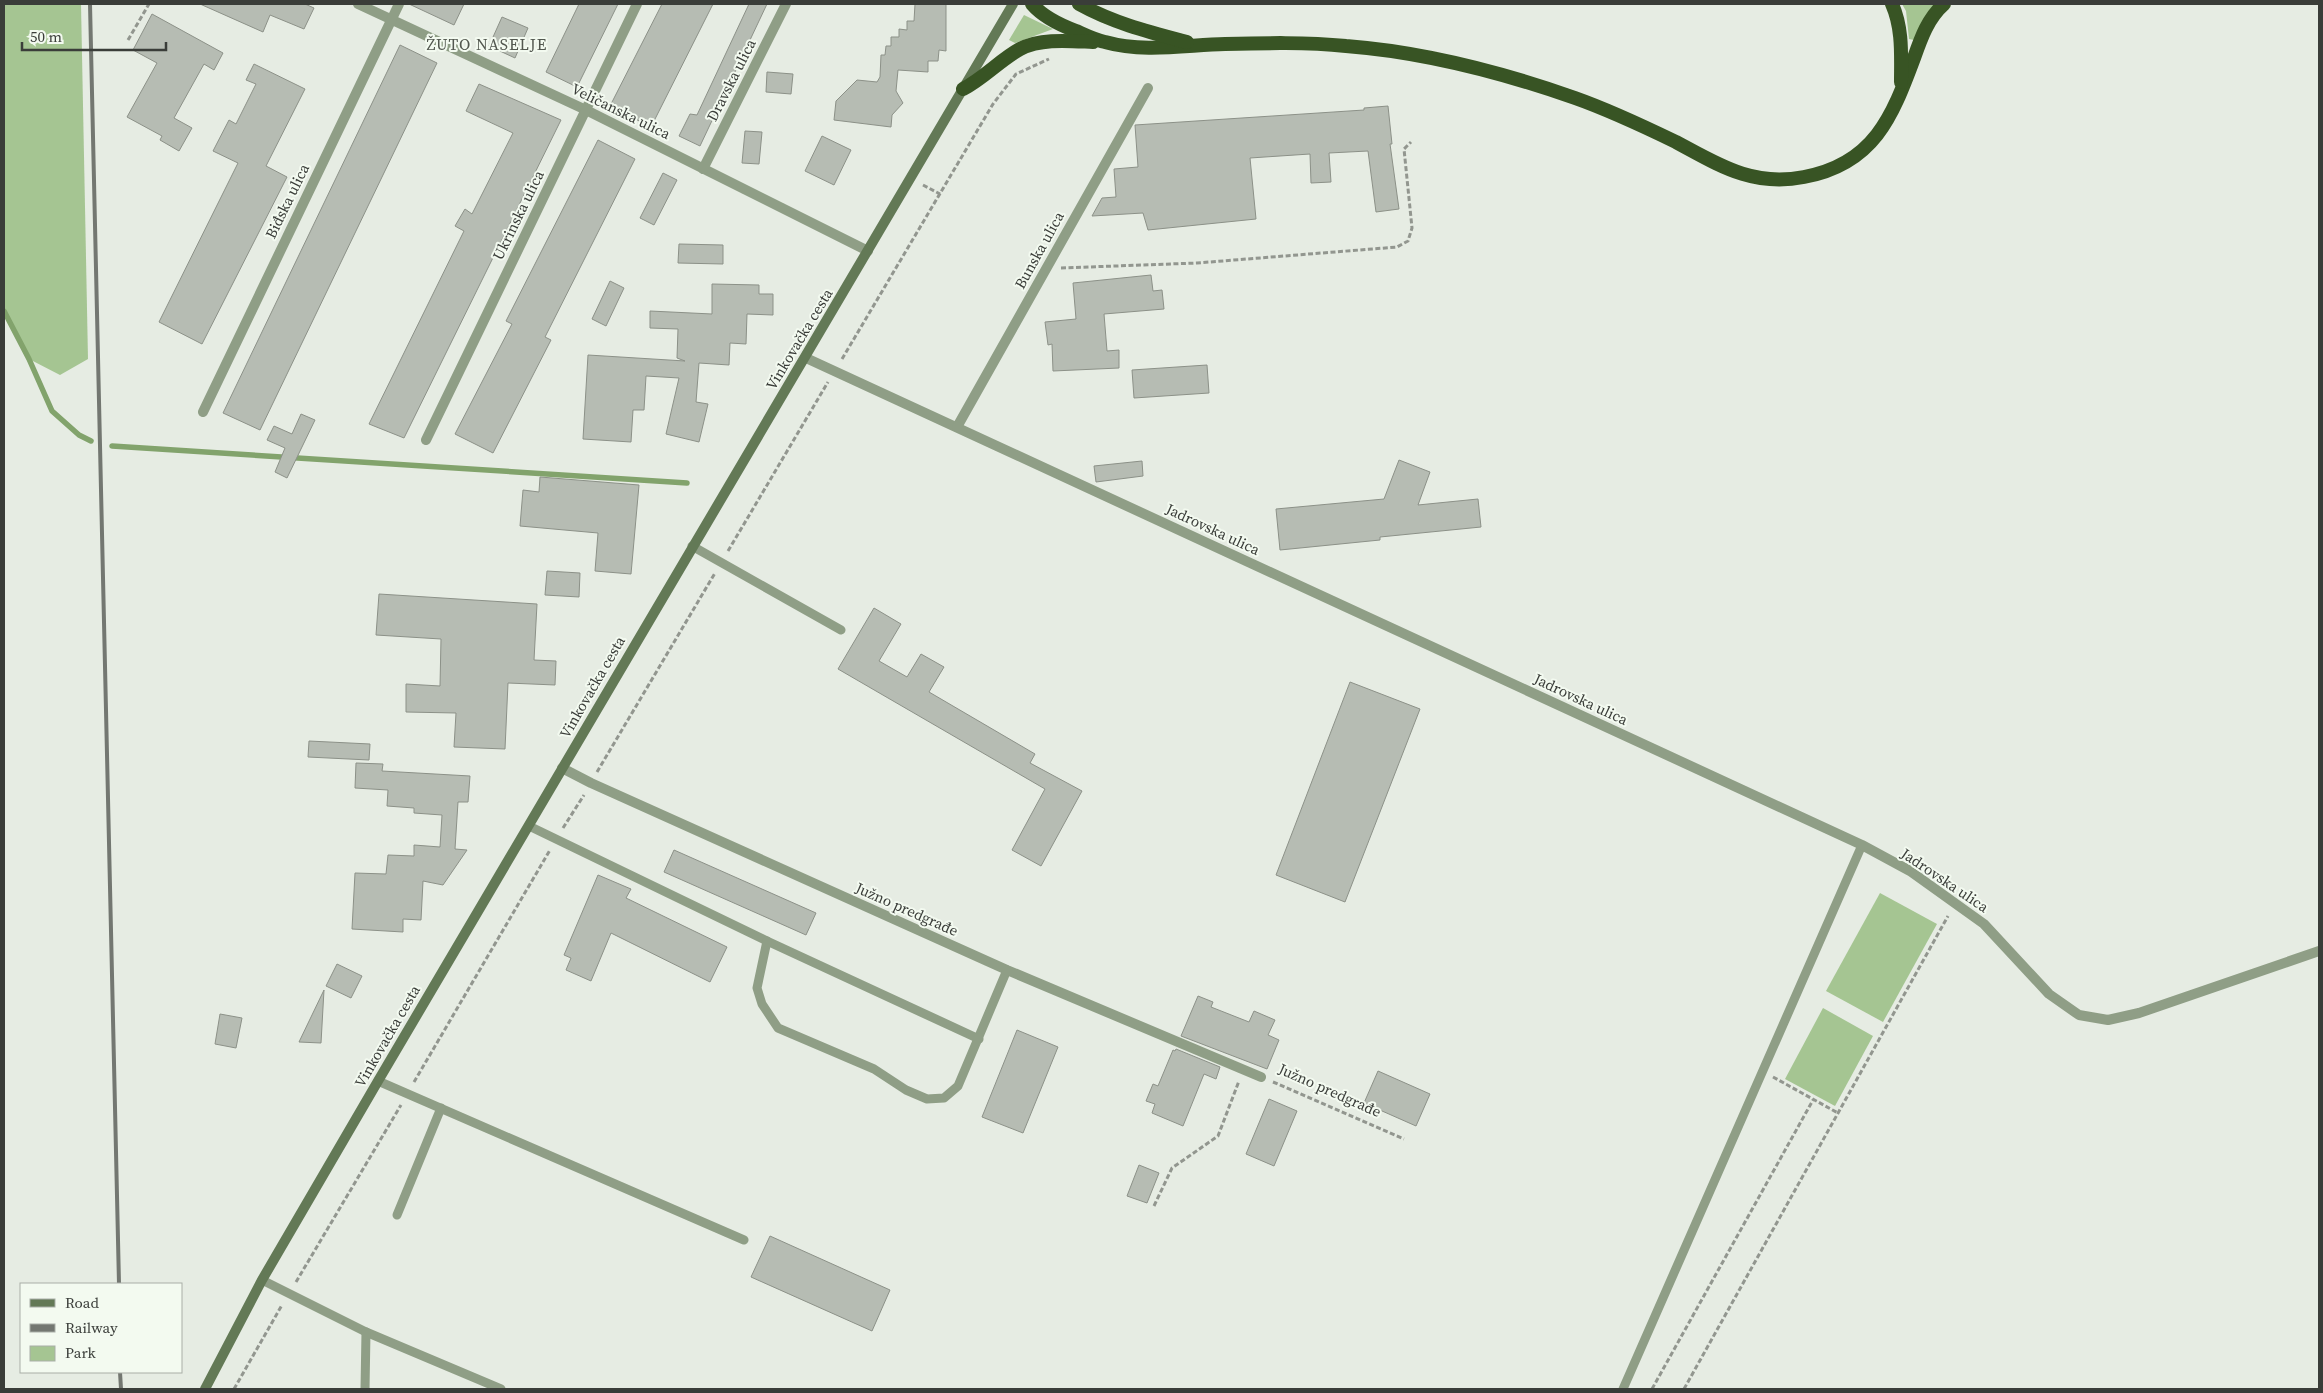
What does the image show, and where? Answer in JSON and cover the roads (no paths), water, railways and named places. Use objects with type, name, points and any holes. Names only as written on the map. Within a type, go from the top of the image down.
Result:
[{"type":"highway","points":[[1032,4],[1045,16],[1065,27],[1105,42]]},
{"type":"highway","points":[[1080,4],[1100,16],[1124,25],[1200,45]]},
{"type":"highway","points":[[1892,4],[1897,14],[1902,38],[1901,93]]},
{"type":"highway","points":[[963,89],[981,79],[1022,48],[1039,42],[1105,42],[1153,48],[1279,43],[1346,46],[1450,62],[1577,98],[1644,127],[1722,168],[1748,177],[1775,180],[1804,177],[1830,169],[1853,157],[1875,139],[1889,120],[1925,28],[1944,4]]},
{"type":"main road","name":"Vinkovačka cesta","points":[[205,1389],[262,1280],[692,546],[806,358],[1012,4]]},
{"type":"street","name":"Veličanska ulica","points":[[358,4],[586,110],[868,251]]},
{"type":"street","name":"Biđska ulica","points":[[203,412],[399,4]]},
{"type":"street","name":"Ukrinska ulica","points":[[426,440],[637,4]]},
{"type":"street","name":"Dravska ulica","points":[[704,169],[786,4]]},
{"type":"street","name":"Bunska ulica","points":[[957,427],[1148,88]]},
{"type":"street","name":"Jadrovska ulica","points":[[806,358],[1862,845],[1910,871],[1984,924],[2049,994],[2079,1015],[2108,1020],[2139,1013],[2319,951]]},
{"type":"street","name":"Južno predgrađe","points":[[562,768],[591,783],[1007,970],[1261,1077]]},
{"type":"lane","points":[[692,546],[841,630]]},
{"type":"lane","points":[[529,826],[767,941],[979,1039]]},
{"type":"lane","points":[[1623,1389],[1862,845]]},
{"type":"lane","points":[[767,941],[757,988],[762,1004],[778,1028],[874,1069],[906,1090],[927,1099],[944,1098],[958,1086],[1007,970]]},
{"type":"lane","points":[[378,1081],[744,1240]]},
{"type":"lane","points":[[397,1215],[441,1108]]},
{"type":"lane","points":[[262,1280],[366,1332],[501,1389]]},
{"type":"lane","points":[[365,1389],[366,1332]]},
{"type":"waterway","points":[[4,311],[29,359],[52,411],[79,435],[91,441]]},
{"type":"waterway","points":[[112,446],[687,483]]},
{"type":"railway","points":[[90,4],[119,1283]]},
{"type":"railway","points":[[120,1373],[121,1389]]},
{"type":"district","name":"ŽUTO NASELJE","points":[[487,44]]}]
